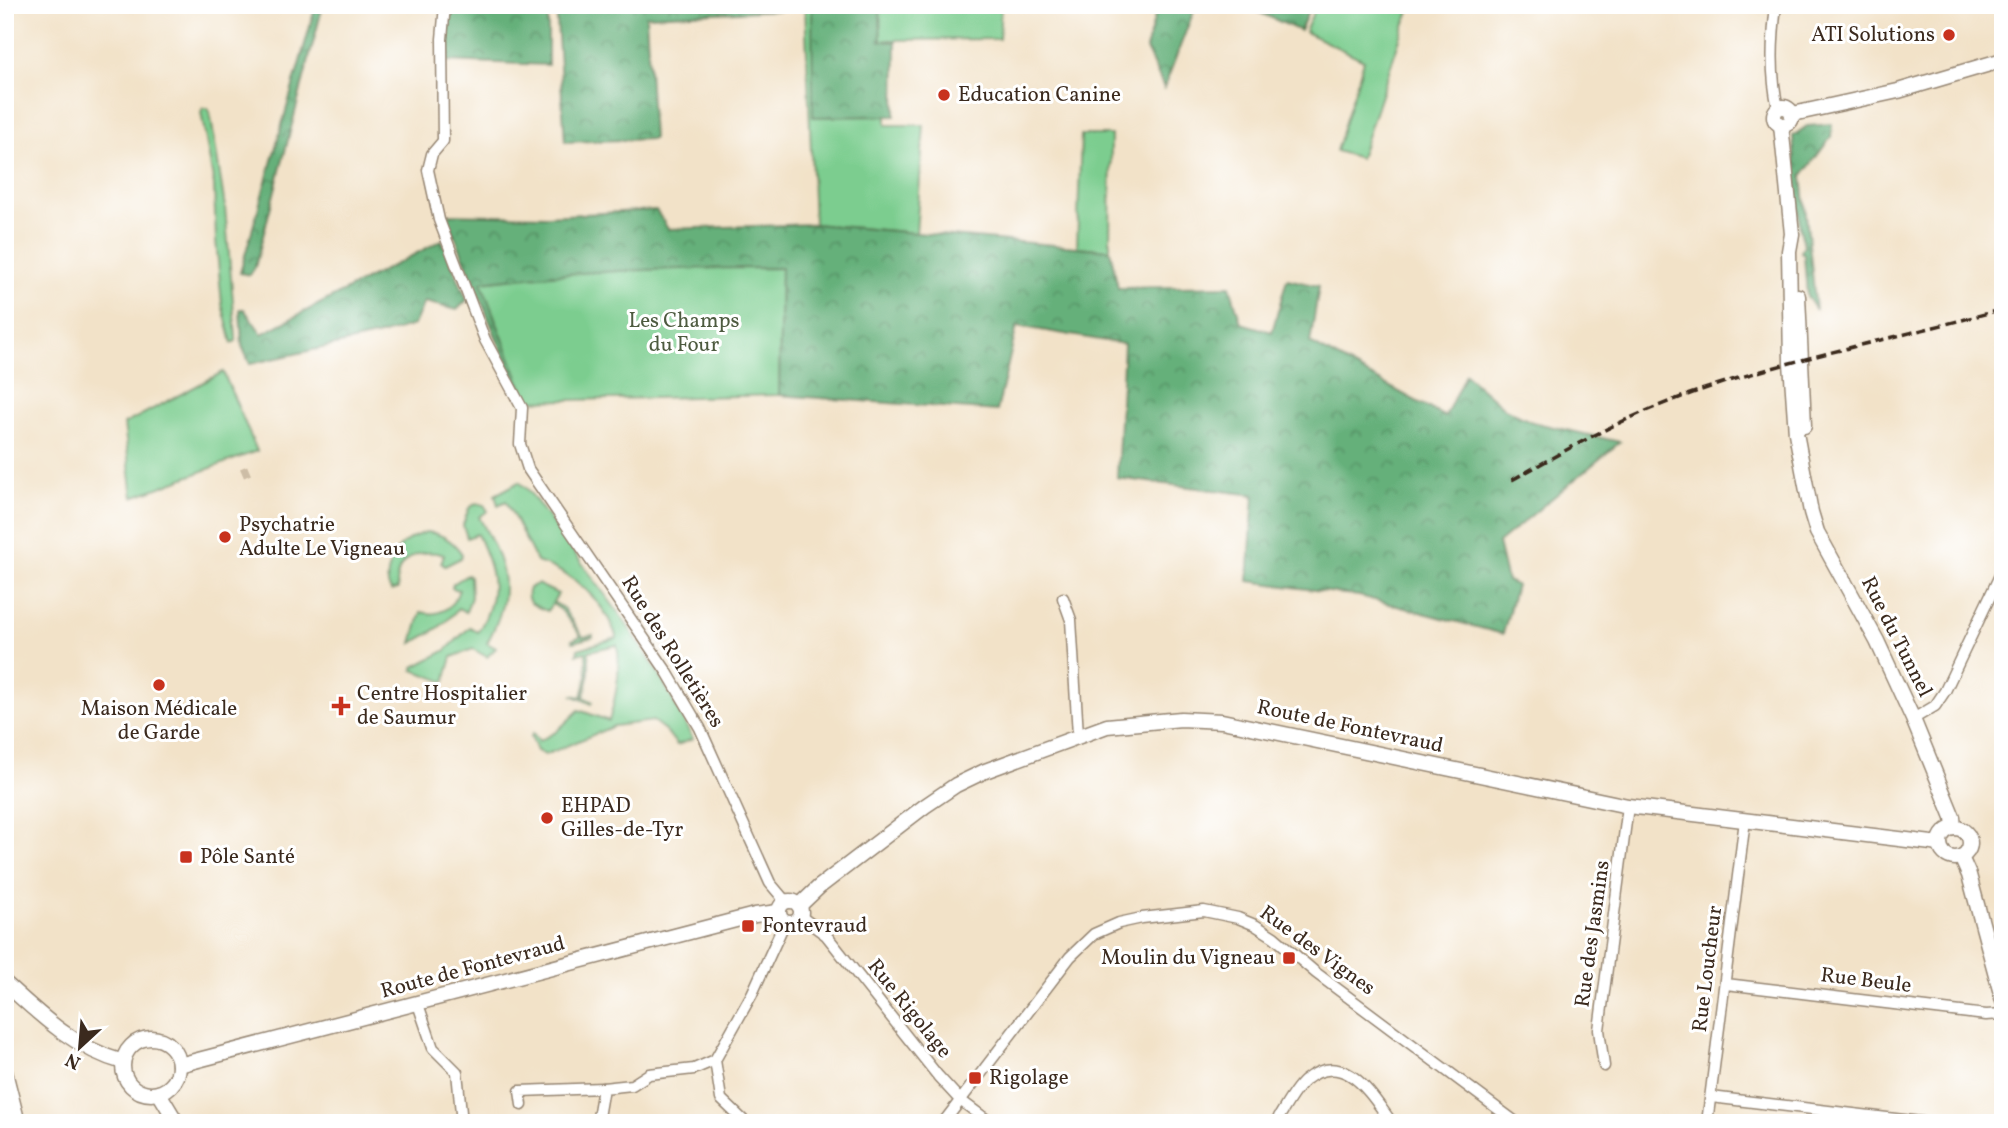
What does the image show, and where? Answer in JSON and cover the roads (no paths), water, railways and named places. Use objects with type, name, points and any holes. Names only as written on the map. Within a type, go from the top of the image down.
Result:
[{"type":"street","name":"Rue des Rolletières","points":[[445,5],[442,39],[443,141],[432,154],[428,170],[439,220],[485,340],[522,408],[520,444],[528,469],[667,673],[700,728],[770,883],[789,912]]},
{"type":"street","points":[[1776,5],[1771,49],[1773,87],[1778,108]]},
{"type":"street","points":[[1793,114],[1898,91],[2003,60]]},
{"type":"street","points":[[1787,107],[1793,114],[1790,123],[1781,125],[1774,118],[1774,112],[1778,108],[1787,107]]},
{"type":"street","name":"Rue du Tunnel","points":[[1781,125],[1792,234],[1791,363],[1796,433],[1811,512],[1817,532],[1877,640],[1913,719],[1953,817],[1954,828]]},
{"type":"street","points":[[1913,719],[1935,706],[1945,691],[2003,569]]},
{"type":"street","points":[[1063,598],[1071,620],[1078,735]]},
{"type":"street","name":"Route de Fontevraud","points":[[179,1065],[755,915],[789,912],[956,785],[1078,735],[1121,723],[1181,719],[1222,721],[1628,806],[1940,844]]},
{"type":"street","name":"Rue des Jasmins","points":[[1604,1066],[1599,1030],[1628,806]]},
{"type":"street","name":"Rue Loucheur","points":[[1707,1123],[1745,820]]},
{"type":"street","points":[[1954,828],[1965,832],[1970,840],[1968,850],[1961,857],[1947,856],[1940,844],[1945,832],[1954,828]]},
{"type":"street","points":[[1961,857],[1969,875],[2003,1002]]},
{"type":"street","points":[[746,1123],[721,1099],[712,1074],[715,1060],[752,995],[789,912]]},
{"type":"street","name":"Rue Rigolage","points":[[789,912],[826,935],[938,1076],[960,1100],[991,1123]]},
{"type":"street","name":"Rue des Vignes","points":[[943,1123],[1070,957],[1094,934],[1119,923],[1142,918],[1204,912],[1238,918],[1274,937],[1316,973],[1517,1123]]},
{"type":"street","points":[[5,984],[76,1042],[101,1056],[123,1062]]},
{"type":"street","name":"Rue Beule","points":[[1726,984],[1986,1015],[2003,1014]]},
{"type":"street","points":[[418,1004],[433,1048],[457,1072],[462,1123]]},
{"type":"street","points":[[153,1038],[168,1044],[174,1050],[179,1065],[173,1083],[159,1093],[148,1094],[129,1083],[123,1062],[133,1044],[142,1039],[153,1038]]},
{"type":"street","points":[[522,1105],[520,1091],[632,1085],[649,1074],[694,1069],[715,1060]]},
{"type":"street","points":[[5,1064],[20,1123]]},
{"type":"street","points":[[1277,1123],[1279,1116],[1304,1081],[1325,1070],[1343,1070],[1358,1079],[1392,1123]]},
{"type":"street","points":[[597,1123],[603,1088]]},
{"type":"street","points":[[159,1093],[177,1123]]},
{"type":"street","points":[[1711,1097],[1930,1123]]},
{"type":"tunnel","points":[[242,473],[249,470]]},
{"type":"railway","points":[[1512,480],[1614,425],[1719,384],[2003,309]]},
{"type":"place","name":"ATI Solutions","points":[[1949,35]]},
{"type":"place","name":"Education Canine","points":[[944,95]]},
{"type":"place","name":"Psychatrie Adulte Le Vigneau","points":[[225,537]]},
{"type":"place","name":"Maison Médicale de Garde","points":[[159,685]]},
{"type":"place","name":"Centre Hospitalier de Saumur","points":[[341,706]]},
{"type":"place","name":"EHPAD Gilles-de-Tyr","points":[[547,818]]},
{"type":"place","name":"Pôle Santé","points":[[186,857]]},
{"type":"place","name":"Fontevraud","points":[[748,926]]},
{"type":"place","name":"Moulin du Vigneau","points":[[1289,958]]},
{"type":"place","name":"Rigolage","points":[[975,1078]]},
{"type":"park label","name":"Les Champs du Four","points":[[684,333]]}]
